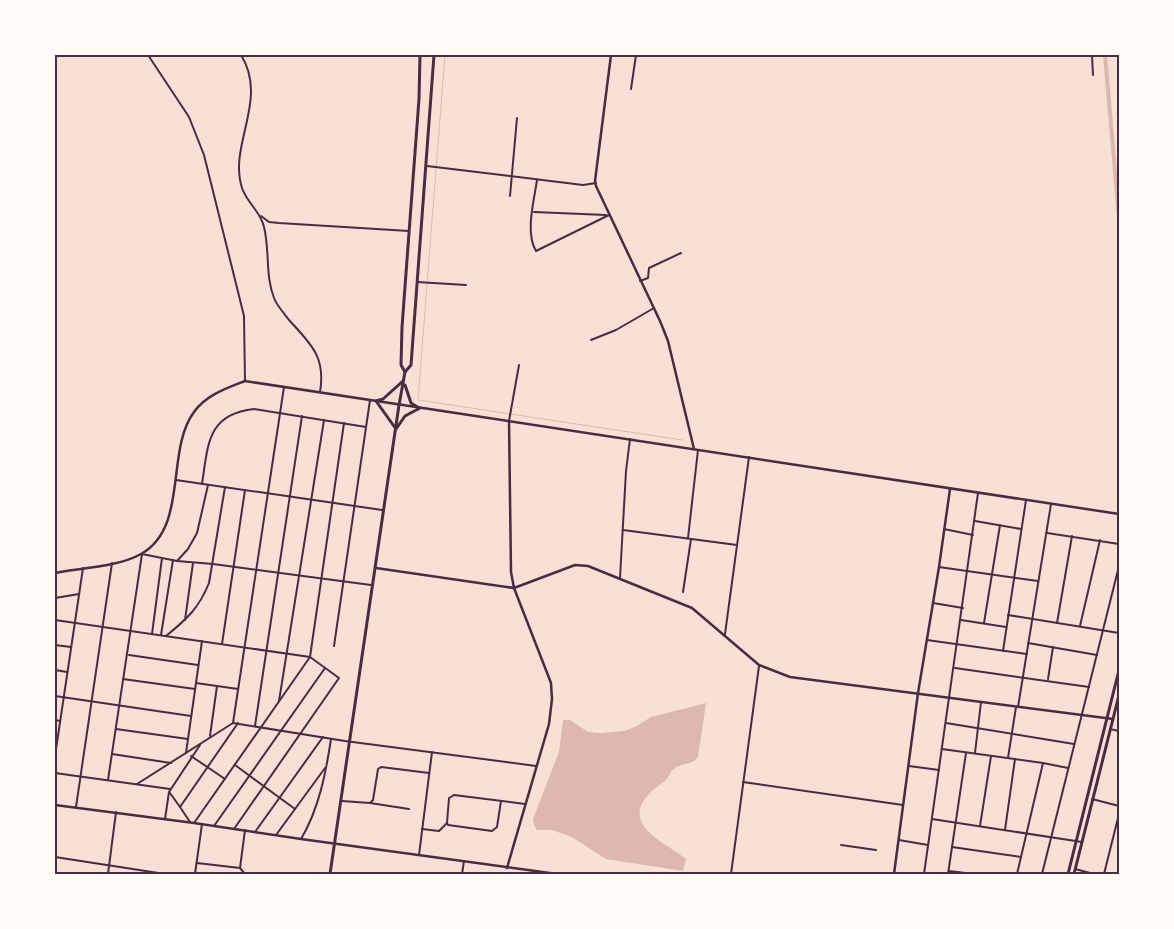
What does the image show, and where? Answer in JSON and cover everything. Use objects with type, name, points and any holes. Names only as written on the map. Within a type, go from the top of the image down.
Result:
[{"type":"main road","points":[[405,372],[401,365],[401,356],[420,55]]},
{"type":"main road","points":[[330,874],[399,405],[405,372],[410,365],[434,55]]},
{"type":"main road","points":[[396,429],[376,401],[388,396],[404,380]]},
{"type":"main road","points":[[404,380],[411,403],[420,408]]},
{"type":"main road","points":[[396,429],[405,416],[420,408]]},
{"type":"main road","points":[[1068,874],[1119,670]]},
{"type":"main road","points":[[1074,874],[1119,695]]},
{"type":"street","points":[[148,55],[189,117],[204,154],[244,316],[246,381]]},
{"type":"street","points":[[242,55],[251,76],[252,88],[239,171],[242,189],[261,216],[269,222],[409,231]]},
{"type":"street","points":[[611,55],[596,183],[668,341],[696,449],[683,592]]},
{"type":"street","points":[[631,89],[636,55]]},
{"type":"street","points":[[1092,55],[1093,75]]},
{"type":"street","points":[[510,196],[517,118]]},
{"type":"street","points":[[426,166],[583,185],[596,183]]},
{"type":"street","points":[[537,179],[530,233],[531,243],[536,251],[609,215]]},
{"type":"street","points":[[533,212],[609,215]]},
{"type":"street","points":[[261,216],[265,228],[268,274],[274,298],[280,309],[317,353],[321,374],[320,392]]},
{"type":"street","points":[[640,281],[648,278],[649,268],[681,253]]},
{"type":"street","points":[[417,282],[466,286]]},
{"type":"street","points":[[591,340],[616,330],[654,308]]},
{"type":"street","points":[[507,868],[549,724],[552,699],[551,684],[514,588],[510,553],[509,419],[519,365]]},
{"type":"street","points":[[55,573],[126,560],[142,554],[159,537],[167,524],[171,511],[180,445],[186,426],[194,412],[207,399],[246,381],[399,405],[509,419],[1119,514]]},
{"type":"street","points":[[233,723],[284,387]]},
{"type":"street","points":[[334,646],[370,400]]},
{"type":"street","points":[[202,484],[209,441],[220,422],[230,415],[243,410],[254,409],[280,412],[366,427]]},
{"type":"street","points":[[255,726],[302,416]]},
{"type":"street","points":[[279,702],[324,420]]},
{"type":"street","points":[[192,822],[235,765],[310,657],[344,423]]},
{"type":"street","points":[[620,578],[626,470],[630,438]]},
{"type":"street","points":[[724,634],[749,457]]},
{"type":"street","points":[[176,480],[385,510]]},
{"type":"street","points":[[177,561],[188,550],[197,532],[208,485]]},
{"type":"street","points":[[166,636],[195,611],[204,596],[213,564],[225,487]]},
{"type":"street","points":[[894,874],[918,693],[950,489]]},
{"type":"street","points":[[222,644],[245,490]]},
{"type":"street","points":[[924,874],[978,493]]},
{"type":"street","points":[[1003,651],[1026,500]]},
{"type":"street","points":[[1008,758],[1033,619],[1051,502]]},
{"type":"street","points":[[975,521],[1021,529]]},
{"type":"street","points":[[984,623],[1000,525]]},
{"type":"street","points":[[944,529],[973,535]]},
{"type":"street","points":[[623,530],[737,545]]},
{"type":"street","points":[[1046,532],[1119,544]]},
{"type":"street","points":[[1057,623],[1072,536]]},
{"type":"street","points":[[1080,626],[1100,540]]},
{"type":"street","points":[[142,554],[177,561],[234,566],[374,585]]},
{"type":"street","points":[[108,780],[142,554]]},
{"type":"street","points":[[152,634],[162,558]]},
{"type":"street","points":[[161,635],[173,560]]},
{"type":"street","points":[[185,620],[193,562]]},
{"type":"street","points":[[76,807],[112,563]]},
{"type":"street","points":[[376,568],[514,588],[574,565],[588,566],[692,608],[759,664],[790,677],[1113,720]]},
{"type":"street","points":[[1042,874],[1119,566]]},
{"type":"street","points":[[939,567],[1038,582]]},
{"type":"street","points":[[55,756],[83,568]]},
{"type":"street","points":[[55,598],[79,594]]},
{"type":"street","points":[[933,603],[963,608]]},
{"type":"street","points":[[1008,615],[1119,633]]},
{"type":"street","points":[[55,620],[310,657],[340,678],[234,829]]},
{"type":"street","points":[[961,620],[1006,627]]},
{"type":"street","points":[[927,640],[1026,654]]},
{"type":"street","points":[[186,753],[202,641]]},
{"type":"street","points":[[1028,643],[1097,655]]},
{"type":"street","points":[[55,645],[71,647]]},
{"type":"street","points":[[1048,680],[1053,647]]},
{"type":"street","points":[[128,655],[198,665]]},
{"type":"street","points":[[731,874],[759,664]]},
{"type":"street","points":[[214,826],[325,668]]},
{"type":"street","points":[[954,668],[1089,687]]},
{"type":"street","points":[[55,670],[67,672]]},
{"type":"street","points":[[123,678],[195,689]]},
{"type":"street","points":[[196,683],[238,689]]},
{"type":"street","points":[[210,737],[217,686]]},
{"type":"street","points":[[55,696],[191,716]]},
{"type":"street","points":[[975,753],[981,702]]},
{"type":"street","points":[[55,720],[60,721]]},
{"type":"street","points":[[137,784],[233,723],[536,766]]},
{"type":"street","points":[[946,723],[1074,744]]},
{"type":"street","points":[[180,807],[238,724]]},
{"type":"street","points":[[116,729],[188,739]]},
{"type":"street","points":[[1110,729],[1119,731]]},
{"type":"street","points":[[255,832],[322,737]]},
{"type":"street","points":[[301,839],[311,822],[326,766],[331,738]]},
{"type":"street","points":[[165,819],[170,790],[201,743]]},
{"type":"street","points":[[942,749],[1068,768]]},
{"type":"street","points":[[418,855],[432,752]]},
{"type":"street","points":[[966,752],[948,872],[974,874]]},
{"type":"street","points":[[112,754],[171,763]]},
{"type":"street","points":[[191,756],[225,778]]},
{"type":"street","points":[[980,826],[991,756]]},
{"type":"street","points":[[1005,830],[1016,759]]},
{"type":"street","points":[[1017,874],[1043,763]]},
{"type":"street","points":[[235,765],[295,809]]},
{"type":"street","points":[[276,835],[326,766]]},
{"type":"street","points":[[909,766],[939,770]]},
{"type":"street","points":[[370,803],[373,800],[378,769],[429,773]]},
{"type":"street","points":[[55,773],[170,790],[192,822]]},
{"type":"street","points":[[743,782],[904,805]]},
{"type":"street","points":[[422,829],[439,831],[447,823],[449,798],[454,795],[525,804]]},
{"type":"street","points":[[1092,799],[1119,806]]},
{"type":"street","points":[[341,801],[409,809]]},
{"type":"street","points":[[447,823],[448,825],[492,831],[497,827],[501,801]]},
{"type":"street","points":[[55,805],[192,822],[556,874]]},
{"type":"street","points":[[108,874],[116,812]]},
{"type":"street","points":[[1104,874],[1119,814]]},
{"type":"street","points":[[932,819],[1082,842]]},
{"type":"street","points":[[195,874],[202,824]]},
{"type":"street","points":[[240,868],[245,830]]},
{"type":"street","points":[[898,840],[928,845]]},
{"type":"street","points":[[841,844],[876,850]]},
{"type":"street","points":[[952,847],[1021,857]]},
{"type":"street","points":[[55,858],[165,874]]},
{"type":"street","points":[[197,862],[240,868],[245,874]]},
{"type":"street","points":[[462,874],[464,862]]},
{"type":"street","points":[[1075,869],[1094,874]]},
{"type":"shaded area","points":[[706,703],[698,757],[696,760],[673,769],[666,780],[648,795],[641,806],[640,816],[643,825],[649,833],[686,859],[683,871],[606,859],[572,837],[552,830],[537,830],[533,819],[559,752],[563,720],[570,720],[588,732],[624,731],[635,727],[651,717]]},
{"type":"waterway","points":[[445,55],[418,400],[682,440]]},
{"type":"waterway","points":[[1105,55],[1119,218]]}]
